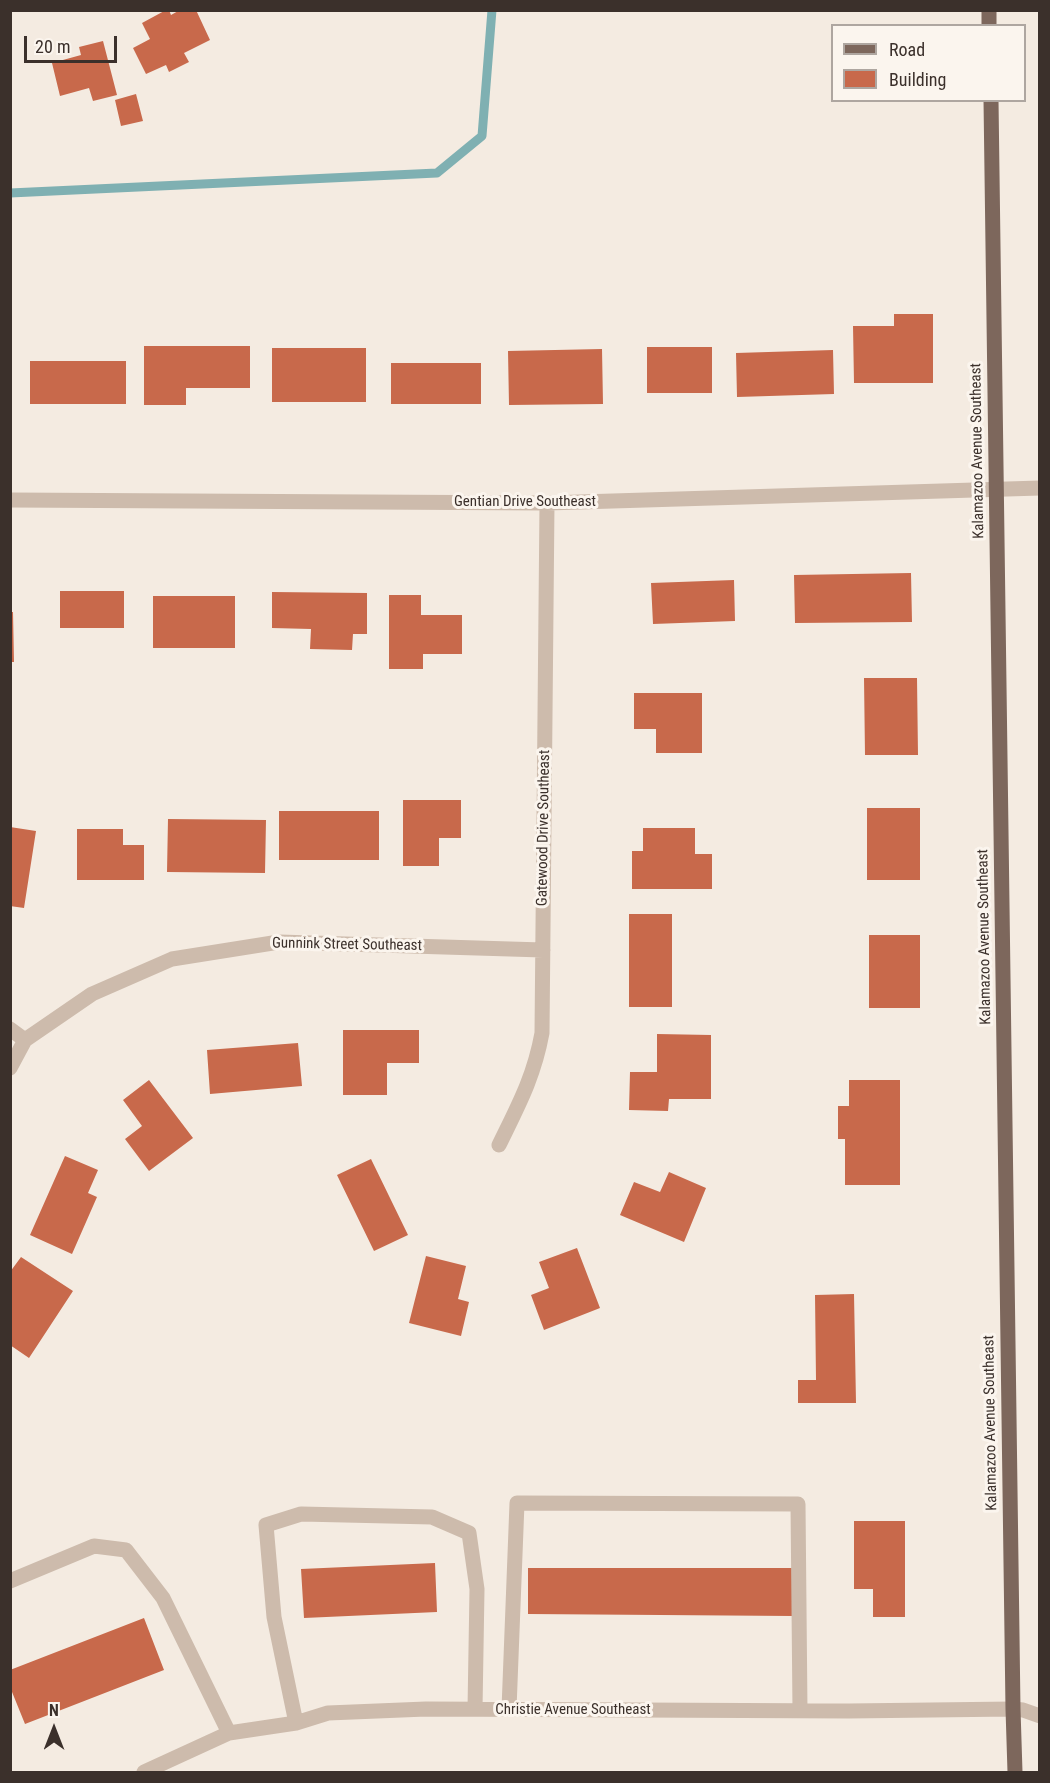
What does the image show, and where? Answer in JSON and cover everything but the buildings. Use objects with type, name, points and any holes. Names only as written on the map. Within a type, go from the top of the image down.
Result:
[{"type":"main road","name":"Kalamazoo Avenue Southeast","points":[[991,102],[1015,1773]]},
{"type":"street","name":"Gentian Drive Southeast","points":[[10,500],[547,503],[1040,488]]},
{"type":"street","name":"Gatewood Drive Southeast","points":[[499,1145],[529,1083],[537,1060],[542,1034],[547,503]]},
{"type":"street","name":"Gunnink Street Southeast","points":[[10,1068],[25,1040],[92,994],[172,959],[279,942],[543,950]]},
{"type":"street","points":[[10,1029],[25,1040]]},
{"type":"street","points":[[509,1709],[517,1503],[798,1504],[800,1711]]},
{"type":"street","points":[[296,1723],[274,1617],[266,1525],[301,1514],[432,1517],[469,1533],[477,1589],[475,1709]]},
{"type":"street","points":[[10,1581],[94,1546],[126,1550],[163,1598],[229,1733]]},
{"type":"street","name":"Christie Avenue Southeast","points":[[144,1773],[229,1733],[296,1723],[328,1713],[426,1709],[800,1711],[1013,1709],[1040,1716]]},
{"type":"waterway","points":[[10,193],[437,173],[482,136],[492,10]]}]
